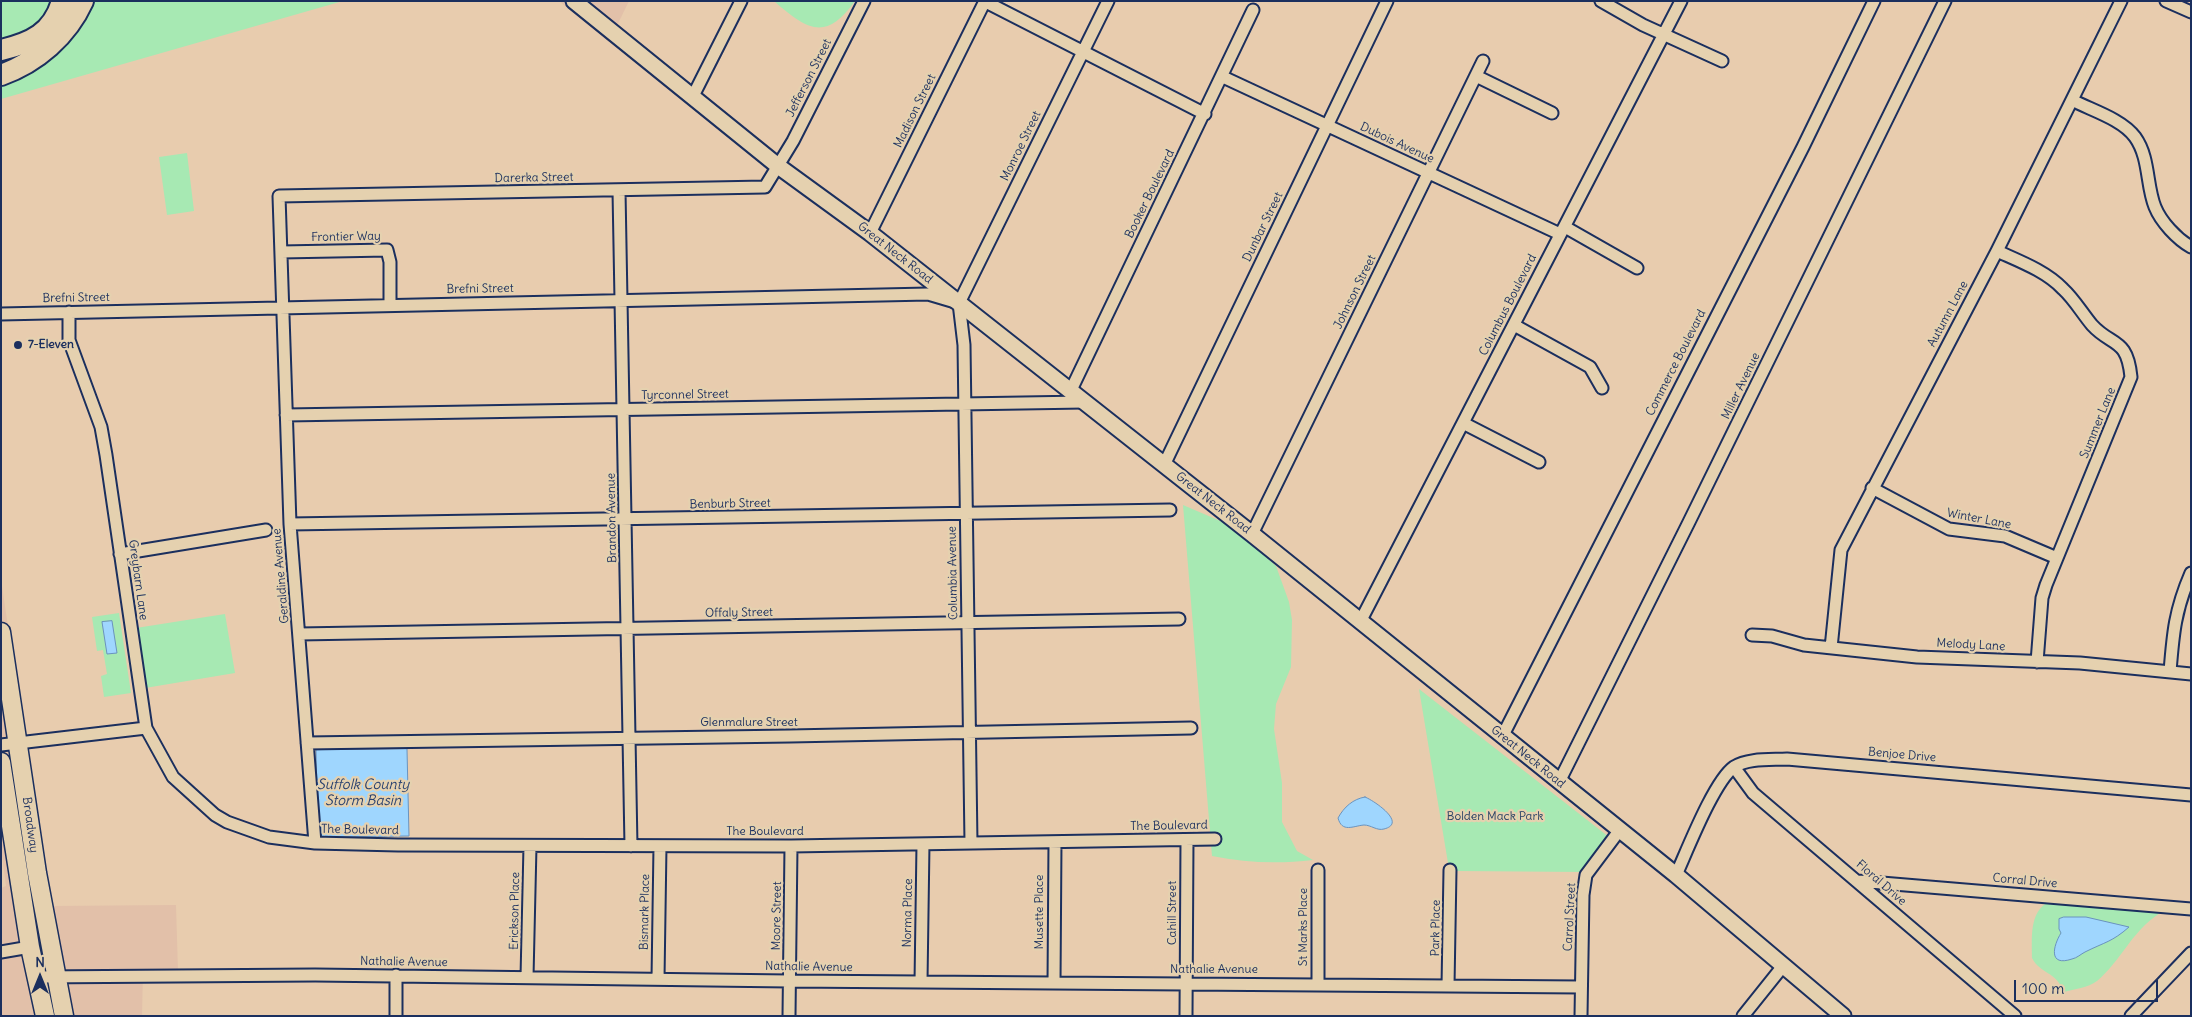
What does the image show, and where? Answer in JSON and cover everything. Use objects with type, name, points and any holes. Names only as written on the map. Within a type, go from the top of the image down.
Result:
[{"type":"highway","points":[[1,50],[24,45],[43,34],[55,20],[62,1]]},
{"type":"highway","points":[[1,75],[31,60],[50,46],[66,30],[83,1]]},
{"type":"main road","name":"Great Neck Road","points":[[574,1],[778,166],[870,233],[1252,534],[1502,737],[1676,875],[1843,1016]]},
{"type":"main road","name":"Broadway","points":[[1,632],[9,745],[64,1016]]},
{"type":"main road","name":"Broadway","points":[[1,762],[30,947],[45,1016]]},
{"type":"street","points":[[693,96],[741,1]]},
{"type":"street","name":"Jefferson Street","points":[[778,166],[864,1]]},
{"type":"street","points":[[985,1],[1205,114]]},
{"type":"street","name":"Madison Street","points":[[870,233],[985,1]]},
{"type":"street","name":"Monroe Street","points":[[959,303],[1108,1]]},
{"type":"street","name":"Dunbar Street","points":[[1164,465],[1387,1]]},
{"type":"street","points":[[1601,1],[1643,25],[1722,61]]},
{"type":"street","name":"Columbus Boulevard","points":[[1360,622],[1681,1]]},
{"type":"street","name":"Commerce Boulevard","points":[[1502,737],[1803,147],[1874,1]]},
{"type":"street","name":"Miller Avenue","points":[[1559,782],[1945,1]]},
{"type":"street","name":"Autumn Lane","points":[[1831,648],[1841,550],[1997,251],[2121,1]]},
{"type":"street","points":[[2166,1],[2191,12]]},
{"type":"street","name":"Booker Boulevard","points":[[1071,390],[1223,77],[1253,10]]},
{"type":"street","name":"Johnson Street","points":[[1252,534],[1483,62]]},
{"type":"street","points":[[1476,76],[1552,113]]},
{"type":"street","name":"Dubois Avenue","points":[[1223,77],[1428,173],[1562,231],[1638,268]]},
{"type":"street","points":[[2072,100],[2119,124],[2134,136],[2144,155],[2155,208],[2168,227],[2191,247]]},
{"type":"street","name":"Darerka Street","points":[[281,252],[279,196],[765,187],[778,166]]},
{"type":"street","name":"Brandon Avenue","points":[[619,191],[631,846]]},
{"type":"street","name":"Frontier Way","points":[[281,252],[387,250],[390,262],[390,304]]},
{"type":"street","name":"Summer Lane","points":[[1997,251],[2032,267],[2064,289],[2094,326],[2114,340],[2124,350],[2132,377],[2042,598],[2037,662]]},
{"type":"street","points":[[281,252],[282,307]]},
{"type":"street","name":"Brefni Street","points":[[1,314],[390,304],[928,294],[959,303]]},
{"type":"street","name":"Columbia Avenue","points":[[959,303],[964,341],[971,843]]},
{"type":"street","name":"Geraldine Avenue","points":[[282,307],[290,524],[315,843]]},
{"type":"street","name":"Greybarn Lane","points":[[69,312],[69,340],[101,427],[146,728]]},
{"type":"street","points":[[1514,325],[1590,367],[1602,388]]},
{"type":"street","name":"Tyrconnel Street","points":[[286,415],[1084,402]]},
{"type":"street","points":[[1463,423],[1539,462]]},
{"type":"street","name":"Winter Lane","points":[[1872,488],[1949,529],[2005,536],[2057,558]]},
{"type":"street","name":"Benburb Street","points":[[290,524],[1170,510]]},
{"type":"street","points":[[120,554],[266,530]]},
{"type":"street","points":[[2170,672],[2173,626],[2178,604],[2191,573]]},
{"type":"street","name":"Offaly Street","points":[[299,634],[1179,619]]},
{"type":"street","name":"Melody Lane","points":[[1752,635],[1772,636],[1804,645],[1917,657],[2080,664],[2191,674]]},
{"type":"street","points":[[9,745],[146,728]]},
{"type":"street","name":"The Boulevard","points":[[146,728],[173,777],[222,821],[269,837],[315,843],[530,846],[791,846],[1215,840]]},
{"type":"street","name":"Glenmalure Street","points":[[307,743],[1190,728]]},
{"type":"street","name":"Benjoe Drive","points":[[1734,767],[1758,760],[1787,759],[2191,795]]},
{"type":"street","points":[[1676,875],[1718,787],[1734,767]]},
{"type":"street","name":"Floral Drive","points":[[1734,767],[1753,793],[2015,1016]]},
{"type":"street","name":"Carrol Street","points":[[1581,1016],[1583,895],[1586,875],[1619,831]]},
{"type":"street","name":"Cahill Street","points":[[1186,1016],[1187,840]]},
{"type":"street","name":"Musette Place","points":[[1054,983],[1055,842]]},
{"type":"street","name":"Norma Place","points":[[921,982],[922,844]]},
{"type":"street","name":"Erickson Place","points":[[527,977],[530,846]]},
{"type":"street","name":"Bismark Place","points":[[658,979],[660,846]]},
{"type":"street","name":"Moore Street","points":[[789,1016],[791,846]]},
{"type":"street","name":"St Marks Place","points":[[1318,870],[1318,985]]},
{"type":"street","name":"Park Place","points":[[1448,986],[1450,870]]},
{"type":"street","name":"Corral Drive","points":[[1858,881],[2191,909]]},
{"type":"street","points":[[1,952],[30,947]]},
{"type":"street","points":[[2131,1016],[2191,953]]},
{"type":"street","points":[[1743,1016],[1783,966]]},
{"type":"street","points":[[396,975],[396,1016]]},
{"type":"street","name":"Nathalie Avenue","points":[[36,977],[396,975],[790,981],[1581,987]]},
{"type":"shaded area","points":[[559,1],[629,1],[609,42]]},
{"type":"shaded area","points":[[1,579],[49,906],[176,905],[178,971],[143,971],[142,1016],[1,1016],[1,888],[6,886],[1,849]]},
{"type":"green space","points":[[1,1],[55,1],[42,29],[1,43]]},
{"type":"green space","points":[[88,1],[343,1],[1,99],[1,79]]},
{"type":"green space","points":[[774,1],[855,1],[845,14],[835,22],[825,27],[816,27],[806,25],[796,19]]},
{"type":"green space","points":[[187,153],[194,211],[167,215],[159,157]]},
{"type":"green space","points":[[1183,505],[1232,526],[1276,566],[1289,602],[1292,620],[1291,667],[1276,704],[1274,729],[1282,783],[1282,822],[1297,851],[1313,860],[1262,862],[1212,856]]},
{"type":"green space","points":[[119,613],[131,693],[104,697],[101,676],[107,674],[103,650],[97,651],[92,617]]},
{"type":"green space","points":[[225,614],[235,673],[145,688],[136,628]]},
{"type":"green space","name":"Bolden Mack Park","points":[[1419,689],[1609,837],[1583,872],[1457,871],[1448,863]]},
{"type":"green space","points":[[2048,902],[2148,909],[2160,913],[2141,929],[2113,965],[2097,981],[2085,987],[2064,992],[2057,980],[2039,967],[2032,958],[2032,934],[2035,919],[2037,913]]},
{"type":"water","points":[[112,621],[117,653],[107,654],[102,622]]},
{"type":"water","name":"Suffolk County Storm Basin","points":[[407,749],[409,836],[318,837],[316,750]]},
{"type":"water","points":[[1365,797],[1375,802],[1387,812],[1391,817],[1392,822],[1390,826],[1384,829],[1376,829],[1364,825],[1342,826],[1338,818],[1343,810],[1349,804]]},
{"type":"water","points":[[2064,917],[2086,917],[2129,927],[2113,939],[2076,958],[2064,961],[2056,958],[2054,954],[2061,933],[2059,919]]},
{"type":"place","name":"7-Eleven","points":[[18,345]]}]
